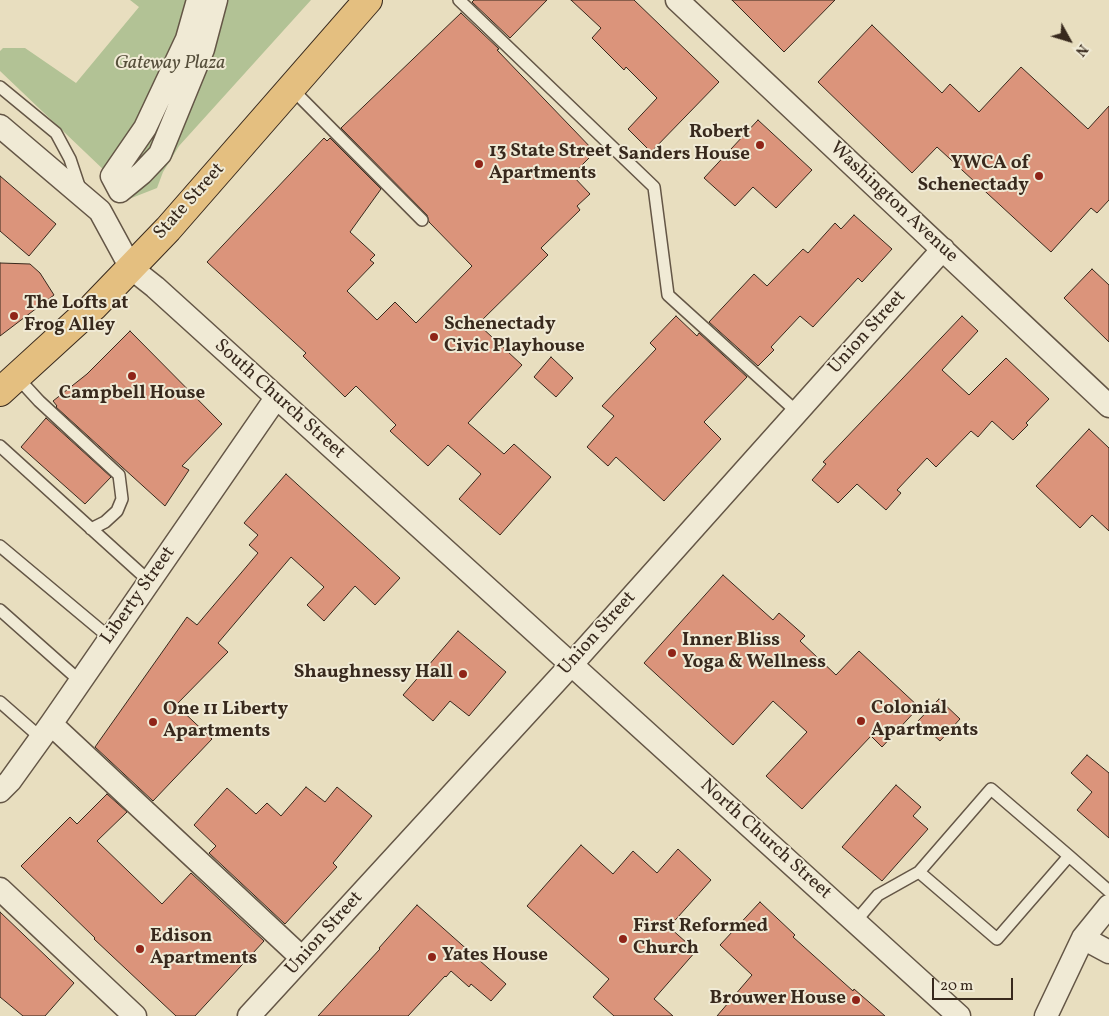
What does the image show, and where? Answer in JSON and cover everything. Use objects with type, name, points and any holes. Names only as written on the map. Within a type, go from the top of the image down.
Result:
[{"type":"main road","name":"State Street","points":[[9,385],[93,307],[168,229],[368,0]]},
{"type":"street","points":[[198,0],[187,39],[145,128],[112,176],[120,190],[142,173],[160,154],[204,49],[216,0]]},
{"type":"street","name":"Washington Avenue","points":[[677,0],[1109,406]]},
{"type":"street","name":"South Church Street","points":[[0,126],[100,211],[131,268],[571,665]]},
{"type":"street","name":"Union Street","points":[[249,1016],[571,665],[943,250]]},
{"type":"street","name":"Liberty Street","points":[[0,792],[10,782],[46,731],[276,398]]},
{"type":"street","name":"North Church Street","points":[[571,665],[959,1016]]},
{"type":"street","points":[[46,731],[302,958]]},
{"type":"street","points":[[0,889],[135,1016]]},
{"type":"street","points":[[1046,1016],[1083,938],[1109,906]]},
{"type":"street","points":[[1083,938],[1109,952]]},
{"type":"lane","points":[[460,0],[654,187],[668,295],[797,412]]},
{"type":"lane","points":[[0,87],[56,133],[70,159],[82,195]]},
{"type":"lane","points":[[291,88],[422,220]]},
{"type":"lane","points":[[9,385],[39,400],[119,475],[122,499],[116,511],[105,522],[91,529]]},
{"type":"lane","points":[[0,446],[149,581]]},
{"type":"lane","points":[[0,546],[110,638]]},
{"type":"lane","points":[[0,610],[80,681]]},
{"type":"lane","points":[[0,702],[46,731]]},
{"type":"lane","points":[[855,922],[878,895],[919,872],[992,788],[1109,891]]},
{"type":"lane","points":[[919,872],[997,939],[1069,856]]},
{"type":"green space","name":"Gateway Plaza","points":[[130,0],[311,0],[179,146],[163,172],[157,188],[129,199],[107,173],[0,71],[0,51],[3,48],[25,48],[76,83],[139,7]]},
{"type":"building","points":[[474,0],[547,0],[510,38],[472,2]]},
{"type":"building","points":[[571,0],[634,0],[719,82],[651,152],[628,129],[657,98],[626,67],[624,70],[592,38],[601,28]]},
{"type":"building","points":[[732,0],[835,0],[784,52]]},
{"type":"building","points":[[461,13],[499,49],[497,50],[595,152],[572,175],[590,194],[577,206],[580,210],[541,248],[548,255],[478,324],[522,365],[468,423],[504,454],[514,444],[551,477],[500,535],[459,499],[481,474],[448,445],[428,466],[390,431],[396,425],[356,386],[345,397],[303,356],[306,353],[207,262],[324,138],[327,141],[330,138],[381,189],[350,232],[375,255],[370,260],[374,263],[347,291],[377,320],[395,302],[416,323],[472,266],[429,222],[427,215],[341,128]]},
{"type":"building","name":"YWCA of Schenectady","points":[[872,25],[942,93],[950,84],[979,112],[1021,67],[1088,129],[1109,106],[1109,200],[1097,213],[1091,208],[1051,252],[937,147],[912,173],[818,82]]},
{"type":"building","name":"Robert Sanders House","points":[[758,120],[812,170],[776,208],[753,187],[735,206],[704,178]]},
{"type":"building","points":[[0,176],[56,224],[29,256],[0,231]]},
{"type":"building","points":[[854,215],[892,249],[862,282],[858,278],[813,327],[800,316],[771,347],[774,350],[758,366],[709,322],[754,274],[767,286],[803,249],[808,253],[835,223],[841,229]]},
{"type":"building","name":"The Lofts at Frog Alley","points":[[0,263],[30,264],[40,273],[54,295],[0,336]]},
{"type":"building","points":[[1092,269],[1109,285],[1109,342],[1064,298]]},
{"type":"building","points":[[676,316],[697,336],[699,333],[747,377],[704,422],[721,439],[664,501],[616,457],[608,466],[587,447],[614,416],[602,406],[656,349],[650,343]]},
{"type":"building","points":[[962,316],[978,331],[942,370],[969,395],[1006,358],[1049,399],[1013,440],[992,421],[978,437],[971,431],[936,467],[927,458],[897,490],[901,493],[886,510],[857,484],[838,503],[812,480],[826,464],[823,462]]},
{"type":"building","points":[[130,331],[222,424],[182,466],[189,470],[165,506],[56,407],[53,401],[87,374]]},
{"type":"building","points":[[551,357],[573,378],[556,397],[534,377]]},
{"type":"building","points":[[46,418],[111,477],[85,504],[21,447]]},
{"type":"building","points":[[1089,429],[1109,448],[1109,531],[1092,515],[1080,528],[1036,486]]},
{"type":"building","points":[[286,474],[400,578],[375,605],[355,586],[324,621],[307,605],[324,587],[291,557],[218,643],[228,652],[176,705],[212,739],[153,801],[95,747],[187,617],[197,625],[258,553],[249,545],[258,535],[244,523]]},
{"type":"building","points":[[723,575],[773,620],[779,613],[805,636],[800,641],[836,675],[859,651],[919,707],[882,747],[871,736],[802,809],[766,776],[807,732],[773,701],[733,745],[644,663]]},
{"type":"building","name":"Shaughnessy Hall","points":[[458,631],[506,672],[469,716],[450,701],[433,721],[403,695]]},
{"type":"building","points":[[939,699],[960,719],[940,741],[918,721]]},
{"type":"building","points":[[1087,755],[1109,773],[1109,838],[1077,810],[1092,792],[1071,773]]},
{"type":"building","points":[[896,785],[921,807],[913,816],[928,829],[882,881],[842,847]]},
{"type":"building","points":[[306,787],[325,802],[337,787],[372,816],[333,863],[337,867],[285,924],[209,853],[216,846],[194,825],[227,788],[256,814],[267,803],[281,816]]},
{"type":"building","points":[[107,794],[127,812],[97,841],[162,904],[191,873],[264,941],[195,1016],[176,1016],[94,939],[21,866],[70,817],[77,824]]},
{"type":"building","name":"First Reformed Church","points":[[581,845],[613,874],[633,851],[657,873],[678,849],[711,880],[669,927],[696,951],[654,999],[673,1016],[614,1016],[593,997],[609,979],[527,906]]},
{"type":"building","points":[[760,902],[795,935],[793,937],[853,991],[854,989],[885,1016],[717,1016],[752,975],[720,945]]},
{"type":"building","points":[[417,905],[506,984],[491,1001],[471,984],[469,987],[451,971],[408,1016],[318,1016],[380,949]]},
{"type":"building","points":[[0,912],[74,983],[45,1016],[23,1016],[0,997]]},
{"type":"place","name":"Robert Sanders House","points":[[760,145]]},
{"type":"place","name":"13 State Street Apartments","points":[[479,164]]},
{"type":"place","name":"YWCA of Schenectady","points":[[1039,176]]},
{"type":"place","name":"The Lofts at Frog Alley","points":[[14,316]]},
{"type":"place","name":"Schenectady Civic Playhouse","points":[[434,337]]},
{"type":"place","name":"Campbell House","points":[[132,376]]},
{"type":"place","name":"Inner Bliss Yoga & Wellness","points":[[672,653]]},
{"type":"place","name":"Shaughnessy Hall","points":[[463,674]]},
{"type":"place","name":"Colonial Apartments","points":[[861,721]]},
{"type":"place","name":"One 11 Liberty Apartments","points":[[153,722]]},
{"type":"place","name":"First Reformed Church","points":[[623,939]]},
{"type":"place","name":"Edison Apartments","points":[[140,949]]},
{"type":"place","name":"Yates House","points":[[432,957]]},
{"type":"place","name":"Brouwer House","points":[[856,1000]]}]
